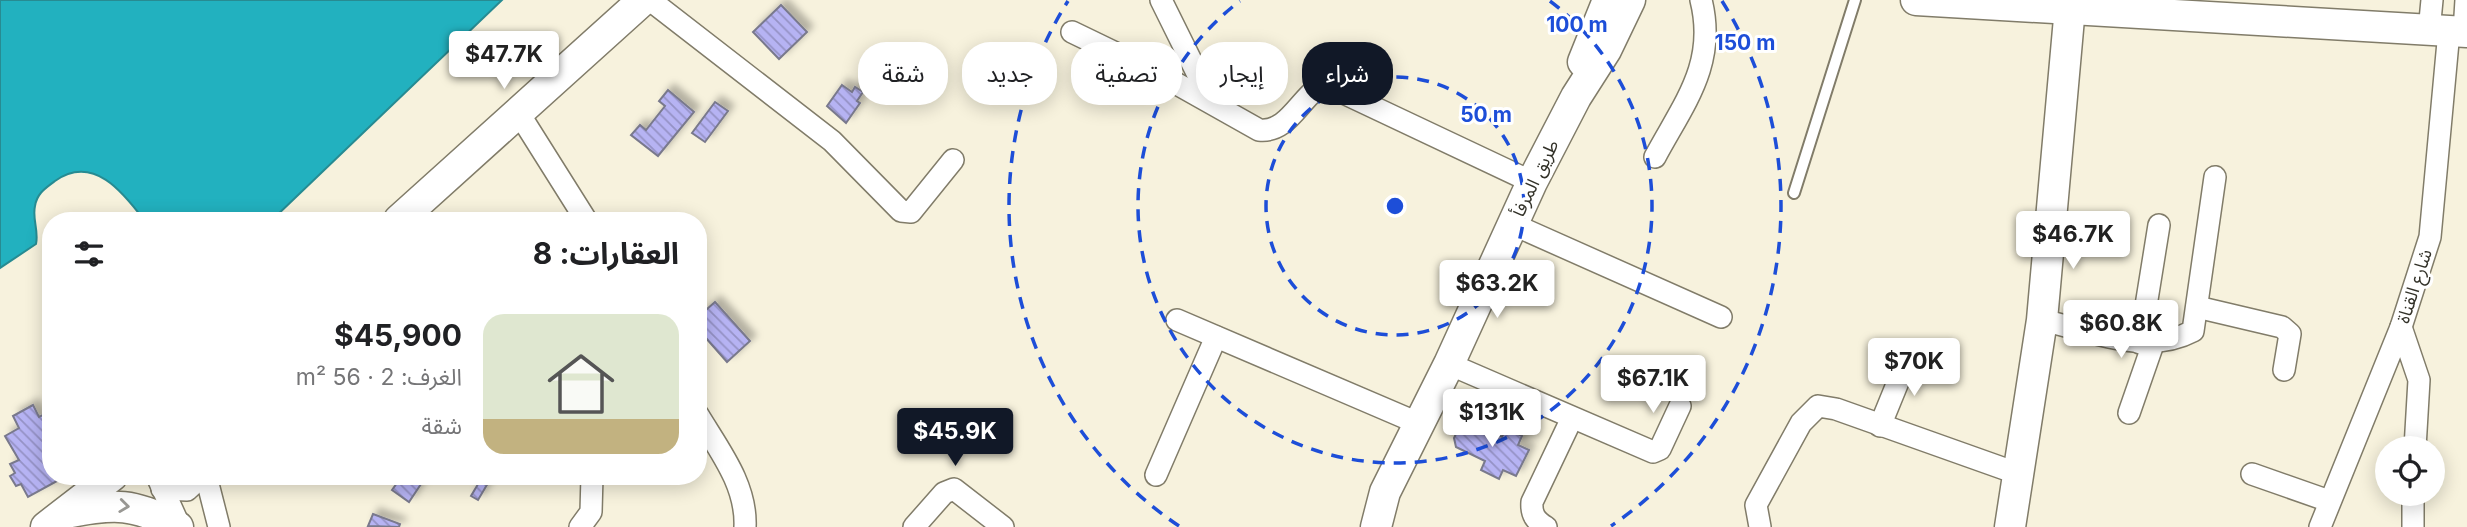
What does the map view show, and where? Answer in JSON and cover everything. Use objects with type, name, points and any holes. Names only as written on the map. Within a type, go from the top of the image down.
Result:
[{"type":"street","points":[[408,212],[643,0]]},
{"type":"street","points":[[650,0],[832,141],[901,211],[911,212],[953,160]]},
{"type":"street","points":[[1161,0],[1196,71]]},
{"type":"street","points":[[1588,0],[1588,43]]},
{"type":"street","points":[[1576,97],[1588,43],[1608,0]]},
{"type":"street","points":[[1576,97],[1606,50],[1630,0]]},
{"type":"street","points":[[1655,157],[1700,74],[1707,48],[1701,0]]},
{"type":"street","points":[[2432,0],[2452,31]]},
{"type":"street","points":[[2452,31],[2466,0]]},
{"type":"street","points":[[1934,1],[2084,5],[2452,31]]},
{"type":"street","points":[[2010,527],[2042,320],[2084,5]]},
{"type":"street","name":"شارع القناة","points":[[2320,527],[2423,263],[2434,214],[2452,31]]},
{"type":"street","points":[[1072,32],[1196,95]]},
{"type":"street","points":[[1215,105],[1259,130],[1268,131],[1284,123],[1315,90],[1335,89],[1532,182]]},
{"type":"street","name":"طريق المرفأ","points":[[1376,527],[1385,492],[1449,364],[1532,182],[1576,97]]},
{"type":"street","points":[[518,112],[581,212]]},
{"type":"street","points":[[2042,320],[2147,343],[2178,339],[2193,331],[2215,177]]},
{"type":"street","points":[[1512,224],[1721,317]]},
{"type":"street","points":[[2129,413],[2147,343],[2159,225]]},
{"type":"street","points":[[2197,307],[2282,327],[2290,334],[2284,370]]},
{"type":"street","points":[[1177,320],[1420,424]]},
{"type":"street","points":[[2400,327],[2419,380],[2416,436]]},
{"type":"street","points":[[1156,475],[1216,337]]},
{"type":"street","points":[[1880,426],[1909,355]]},
{"type":"street","points":[[1449,364],[1653,452],[1660,449],[1680,406]]},
{"type":"street","points":[[1760,527],[1756,505],[1801,423],[1812,410],[1824,405],[2019,474]]},
{"type":"street","points":[[1546,527],[1537,522],[1531,511],[1532,502],[1572,418]]},
{"type":"street","points":[[707,431],[741,490],[745,505],[745,527]]},
{"type":"street","points":[[2252,474],[2329,501]]},
{"type":"street","points":[[56,520],[101,485]]},
{"type":"street","points":[[161,485],[179,527]]},
{"type":"street","points":[[170,485],[187,490],[193,485]]},
{"type":"street","points":[[207,485],[219,527]]},
{"type":"street","points":[[580,527],[591,512],[592,485]]},
{"type":"street","points":[[914,527],[944,492],[954,489],[1003,527]]},
{"type":"street","points":[[56,520],[106,505],[131,506],[153,513],[179,527]]},
{"type":"street","points":[[2413,506],[2413,527]]},
{"type":"lane","points":[[1794,193],[1855,0]]},
{"type":"water","points":[[0,0],[502,0],[280,212],[138,212],[127,198],[106,180],[82,172],[69,174],[48,186],[36,201],[36,244],[0,268]]},
{"type":"building","points":[[781,5],[807,32],[779,59],[753,32]]},
{"type":"building","points":[[842,85],[852,92],[855,87],[858,89],[859,105],[846,123],[827,106]]},
{"type":"building","points":[[668,90],[694,112],[658,156],[631,135],[640,125],[646,130],[665,106],[659,101]]},
{"type":"building","points":[[715,102],[728,111],[705,142],[692,133]]},
{"type":"building","points":[[715,302],[750,341],[727,362],[707,339],[707,309]]},
{"type":"building","points":[[33,405],[39,417],[42,416],[42,485],[50,485],[28,497],[21,484],[16,486],[10,476],[15,473],[10,464],[19,460],[5,436],[19,428],[13,416]]},
{"type":"building","points":[[1467,421],[1502,437],[1506,428],[1522,436],[1518,445],[1529,450],[1516,476],[1503,470],[1499,479],[1481,470],[1485,461],[1456,447],[1454,438],[1460,425]]},
{"type":"building","points":[[396,485],[420,485],[409,502],[392,490]]},
{"type":"building","points":[[477,485],[487,485],[478,500],[471,496]]},
{"type":"building","points":[[373,514],[400,524],[399,527],[368,526]]}]
